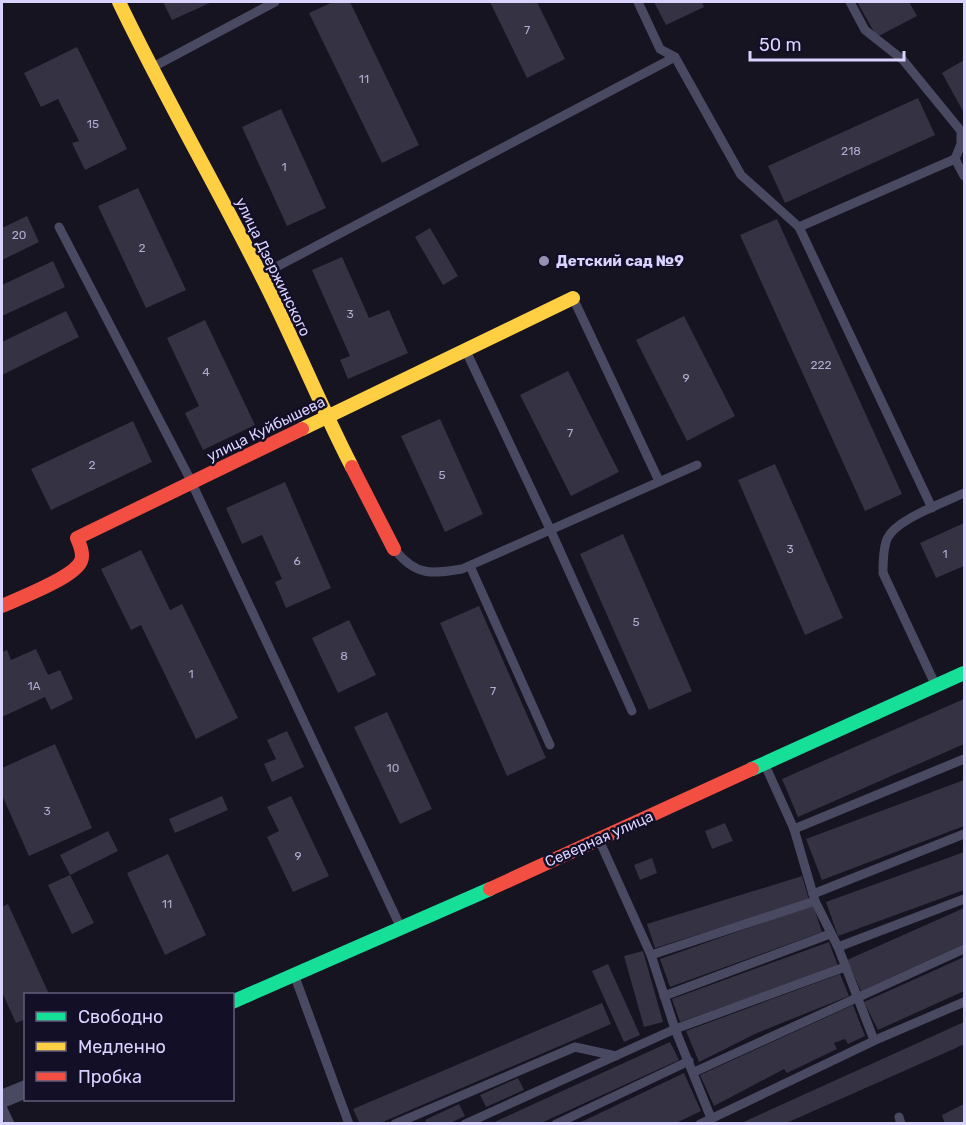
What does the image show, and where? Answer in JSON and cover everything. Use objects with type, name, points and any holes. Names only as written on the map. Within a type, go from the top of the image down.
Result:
[{"type":"street","name":"улица Дзержинского","points":[[119,2],[151,68],[261,275],[327,418],[394,549]]},
{"type":"street","name":"улица Куйбышева","points":[[2,606],[72,573],[81,562],[82,553],[77,538],[573,298]]},
{"type":"street","name":"Северная улица","points":[[234,1001],[599,840],[964,673]]},
{"type":"street","points":[[2,1099],[24,1090]]},
{"type":"lane","points":[[151,68],[275,2]]},
{"type":"lane","points":[[638,2],[660,49],[675,57],[741,175],[765,194],[799,227],[932,508]]},
{"type":"lane","points":[[799,227],[955,159],[961,144],[961,131],[903,60],[865,30],[850,2]]},
{"type":"lane","points":[[261,275],[675,57]]},
{"type":"lane","points":[[955,159],[964,176]]},
{"type":"lane","points":[[59,227],[192,484],[401,928]]},
{"type":"lane","points":[[573,298],[658,482]]},
{"type":"lane","points":[[465,350],[550,529],[632,711]]},
{"type":"lane","points":[[394,549],[406,565],[419,570],[438,573],[462,569],[697,465]]},
{"type":"lane","points":[[936,686],[883,573],[883,560],[887,538],[903,523],[964,493]]},
{"type":"lane","points":[[470,566],[550,745]]},
{"type":"lane","points":[[794,829],[964,759]]},
{"type":"lane","points":[[764,763],[794,829],[814,897],[838,947],[874,1040]]},
{"type":"lane","points":[[651,955],[814,897],[964,834]]},
{"type":"lane","points":[[599,840],[651,955],[675,1029],[711,1118]]},
{"type":"lane","points":[[838,947],[964,899]]},
{"type":"lane","points":[[664,996],[830,934]]},
{"type":"lane","points":[[694,1072],[964,949]]},
{"type":"lane","points":[[465,1124],[675,1029],[844,967]]},
{"type":"lane","points":[[294,976],[349,1124]]},
{"type":"lane","points":[[700,1124],[874,1040],[964,1002]]},
{"type":"lane","points":[[395,1124],[575,1047],[616,1056]]},
{"type":"lane","points":[[556,1124],[689,1061]]},
{"type":"lane","points":[[2,1107],[10,1124]]},
{"type":"building","points":[[163,2],[212,2],[172,20]]},
{"type":"building","points":[[333,2],[350,2],[419,145],[382,163],[309,13]]},
{"type":"building","points":[[490,2],[537,2],[565,59],[527,78]]},
{"type":"building","points":[[654,2],[702,2],[704,7],[666,25]]},
{"type":"building","points":[[857,2],[909,2],[917,16],[877,37]]},
{"type":"building","points":[[77,47],[127,149],[85,170],[72,143],[79,141],[58,99],[41,107],[24,73]]},
{"type":"building","points":[[964,60],[964,113],[942,73]]},
{"type":"building","points":[[918,98],[935,135],[785,203],[768,166]]},
{"type":"building","points":[[281,109],[326,208],[287,226],[242,127]]},
{"type":"building","points":[[138,188],[186,290],[146,308],[98,206]]},
{"type":"building","points":[[27,216],[39,242],[2,260],[2,228]]},
{"type":"building","points":[[777,219],[902,494],[865,511],[740,235]]},
{"type":"building","points":[[430,228],[458,276],[443,285],[415,237]]},
{"type":"building","points":[[342,257],[369,318],[389,310],[408,353],[348,379],[340,360],[350,356],[312,270]]},
{"type":"building","points":[[53,261],[65,287],[2,316],[2,285]]},
{"type":"building","points":[[66,311],[79,337],[2,375],[2,342]]},
{"type":"building","points":[[684,316],[735,416],[687,441],[636,340]]},
{"type":"building","points":[[205,320],[255,425],[203,450],[185,413],[199,406],[167,338]]},
{"type":"building","points":[[568,371],[619,472],[571,496],[520,395]]},
{"type":"building","points":[[440,419],[483,514],[445,532],[401,436]]},
{"type":"building","points":[[133,421],[152,462],[51,510],[31,469]]},
{"type":"building","points":[[775,464],[843,618],[805,635],[738,480]]},
{"type":"building","points":[[285,482],[331,588],[286,608],[275,582],[282,579],[262,535],[242,544],[226,508]]},
{"type":"building","points":[[964,523],[964,566],[936,578],[920,543]]},
{"type":"building","points":[[623,534],[692,691],[649,710],[580,554]]},
{"type":"building","points":[[141,550],[170,610],[182,604],[238,718],[196,739],[141,625],[131,630],[101,569]]},
{"type":"building","points":[[479,606],[546,758],[507,776],[440,623]]},
{"type":"building","points":[[349,620],[376,675],[338,693],[312,638]]},
{"type":"building","points":[[36,649],[48,675],[60,670],[73,699],[51,710],[45,697],[2,717],[2,652],[7,650],[11,660]]},
{"type":"building","points":[[964,699],[964,744],[798,817],[782,779]]},
{"type":"building","points":[[387,712],[432,809],[400,824],[354,727]]},
{"type":"building","points":[[287,731],[304,767],[272,782],[264,764],[276,759],[267,740]]},
{"type":"building","points":[[55,744],[92,828],[29,856],[2,795],[2,768]]},
{"type":"building","points":[[964,780],[964,826],[822,880],[806,839]]},
{"type":"building","points":[[222,796],[228,810],[175,833],[169,819]]},
{"type":"building","points":[[291,796],[329,876],[293,892],[267,837],[279,831],[267,807]]},
{"type":"building","points":[[725,823],[733,841],[712,849],[705,831]]},
{"type":"building","points":[[108,831],[118,851],[70,875],[60,855]]},
{"type":"building","points":[[964,852],[964,890],[838,936],[826,902]]},
{"type":"building","points":[[168,854],[206,935],[165,955],[127,873]]},
{"type":"building","points":[[652,858],[657,873],[640,880],[634,865]]},
{"type":"building","points":[[70,875],[94,923],[72,934],[48,885]]},
{"type":"building","points":[[802,876],[809,900],[655,948],[647,924]]},
{"type":"building","points":[[8,904],[49,993],[24,993],[24,1020],[16,1023],[2,992],[2,907]]},
{"type":"building","points":[[813,905],[822,932],[670,987],[660,959]]},
{"type":"building","points":[[964,908],[964,944],[861,991],[847,960]]},
{"type":"building","points":[[829,942],[838,966],[680,1022],[672,999]]},
{"type":"building","points":[[643,951],[663,1022],[644,1027],[624,956]]},
{"type":"building","points":[[964,957],[964,991],[878,1030],[864,1002]]},
{"type":"building","points":[[608,964],[640,1035],[624,1042],[592,971]]},
{"type":"building","points":[[840,974],[849,996],[757,1033],[699,1062],[686,1031]]},
{"type":"building","points":[[602,1003],[611,1024],[378,1124],[360,1124],[353,1109]]},
{"type":"building","points":[[853,1005],[865,1036],[848,1044],[845,1039],[834,1043],[837,1049],[787,1073],[784,1069],[714,1106],[700,1075]]},
{"type":"building","points":[[964,1022],[964,1044],[956,1048],[784,1124],[739,1124]]},
{"type":"building","points":[[670,1042],[679,1060],[539,1124],[490,1124]]},
{"type":"building","points":[[684,1073],[701,1111],[674,1124],[577,1124]]},
{"type":"building","points":[[518,1078],[524,1090],[486,1107],[480,1095]]},
{"type":"building","points":[[459,1104],[465,1116],[448,1124],[427,1124],[425,1120]]},
{"type":"building","points":[[964,1104],[964,1124],[945,1124],[942,1115]]},
{"type":"traffic: fast","points":[[752,769],[964,673]]},
{"type":"traffic: fast","points":[[234,1001],[490,889]]},
{"type":"traffic: slow","points":[[119,2],[243,239],[352,467]]},
{"type":"traffic: slow","points":[[302,429],[573,298]]},
{"type":"traffic: jam","points":[[2,606],[57,581],[76,567],[82,555],[77,538],[302,429]]},
{"type":"traffic: jam","points":[[352,467],[394,549]]},
{"type":"traffic: jam","points":[[490,889],[752,769]]},
{"type":"place","name":"Детский сад №9","points":[[544,261]]}]
